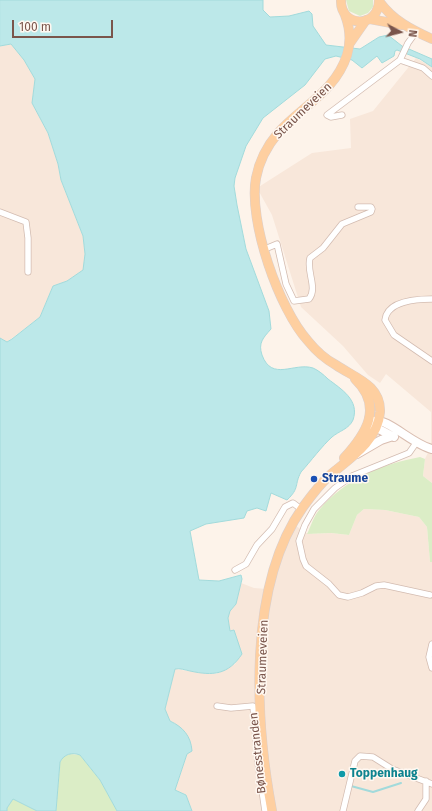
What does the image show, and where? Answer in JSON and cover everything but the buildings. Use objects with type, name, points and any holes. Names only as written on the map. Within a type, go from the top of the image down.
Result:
[{"type":"main road","name":"Straumeveien","points":[[329,476],[364,446],[374,424],[368,398],[359,383],[350,374],[315,349],[293,322],[284,305],[257,222],[254,205],[255,185],[261,163],[268,148],[280,131],[329,88],[341,71],[350,43],[377,11],[379,0]]},
{"type":"main road","points":[[379,0],[391,15],[416,32],[432,39]]},
{"type":"main road","name":"Straumeveien","points":[[340,1],[348,22],[350,43]]},
{"type":"main road","points":[[345,15],[353,20],[368,20],[406,26]]},
{"type":"main road","name":"Straumeveien","points":[[272,811],[262,742],[260,670],[262,636],[267,597],[276,562],[301,509],[374,424]]},
{"type":"street","name":"Straumeveien","points":[[342,115],[331,117],[327,115],[400,60],[406,46],[416,32]]},
{"type":"street","points":[[400,60],[423,68],[432,76]]},
{"type":"street","points":[[265,249],[277,244],[282,271],[294,301],[307,300],[311,297],[312,285],[309,267],[313,255],[323,248],[342,224],[371,212],[372,209],[371,207],[358,207]]},
{"type":"street","points":[[0,212],[26,222],[28,238],[28,272]]},
{"type":"street","points":[[432,299],[413,300],[399,304],[390,310],[385,320],[394,335],[432,361]]},
{"type":"street","points":[[374,424],[386,422],[407,438],[432,449]]},
{"type":"street","points":[[374,424],[392,436],[407,438]]},
{"type":"street","name":"Straumeveien","points":[[354,455],[365,451],[381,440],[392,436]]},
{"type":"street","points":[[416,443],[409,453],[352,476],[335,488],[314,509],[305,525],[299,541],[302,559],[306,566],[329,584],[339,596],[348,597],[358,595],[380,585],[430,596]]},
{"type":"street","points":[[235,570],[246,564],[257,545],[272,529],[286,506],[293,503],[301,509]]},
{"type":"street","points":[[432,644],[429,657],[432,668]]},
{"type":"street","name":"Bønesstranden","points":[[217,706],[231,708],[253,706],[257,758],[265,811]]},
{"type":"street","points":[[343,811],[354,761],[360,756],[373,757],[392,769],[429,783],[426,799],[418,811]]},
{"type":"shaded area","points":[[11,44],[24,60],[35,79],[32,103],[48,133],[58,164],[61,180],[83,236],[85,254],[84,270],[67,281],[53,286],[40,317],[7,342],[0,338],[0,46]]},
{"type":"shaded area","points":[[416,58],[432,67],[432,483],[423,476],[425,459],[431,446],[431,412],[386,374],[380,383],[368,375],[343,346],[301,307],[272,215],[257,188],[312,153],[351,148],[350,119],[373,111]]},
{"type":"shaded area","points":[[364,509],[385,510],[419,517],[427,527],[430,562],[432,562],[432,811],[192,811],[186,795],[175,790],[188,752],[174,723],[167,717],[165,709],[175,669],[216,674],[235,664],[241,654],[234,630],[230,631],[228,618],[230,611],[236,604],[241,583],[254,588],[267,589],[293,524],[308,534],[331,533],[349,535],[357,515]]},
{"type":"green space","points":[[346,0],[373,0],[373,7],[368,13],[360,16],[349,11]]},
{"type":"green space","points":[[420,457],[425,459],[423,476],[432,483],[432,562],[430,562],[427,527],[419,517],[385,510],[364,509],[357,515],[349,535],[331,533],[307,534],[318,511],[341,489],[366,474],[392,464]]},
{"type":"green space","points":[[70,754],[80,755],[100,780],[117,811],[56,811],[60,762],[63,757]]},
{"type":"green space","points":[[13,799],[37,811],[7,811],[7,808]]},
{"type":"water","points":[[0,0],[263,0],[263,10],[270,17],[289,16],[309,11],[312,14],[313,26],[326,45],[360,49],[379,37],[388,35],[402,46],[432,59],[432,67],[420,59],[397,50],[395,51],[394,56],[382,63],[377,56],[362,68],[352,60],[336,56],[325,59],[305,85],[263,118],[246,146],[235,178],[234,186],[246,249],[269,311],[271,329],[261,344],[262,355],[266,363],[272,368],[278,369],[306,367],[317,370],[348,396],[352,401],[354,413],[353,420],[349,426],[328,441],[301,472],[294,492],[287,500],[271,493],[266,511],[257,508],[247,511],[244,518],[206,524],[190,531],[199,580],[219,581],[241,575],[242,579],[236,604],[230,611],[228,618],[230,631],[234,630],[242,654],[231,666],[219,672],[198,673],[175,669],[165,709],[170,721],[179,726],[186,733],[190,741],[192,751],[187,754],[175,790],[186,795],[192,811],[117,811],[100,780],[80,755],[68,754],[60,762],[56,811],[37,811],[13,799],[7,808],[7,811],[0,811],[0,338],[7,342],[40,317],[53,286],[67,281],[83,270],[85,254],[83,236],[61,180],[58,164],[48,133],[32,103],[35,79],[24,60],[11,44],[0,46]]},
{"type":"waterway","points":[[351,786],[373,792],[401,783]]},
{"type":"place","name":"Straume","points":[[314,479]]},
{"type":"place","name":"Toppenhaug","points":[[342,774]]}]
